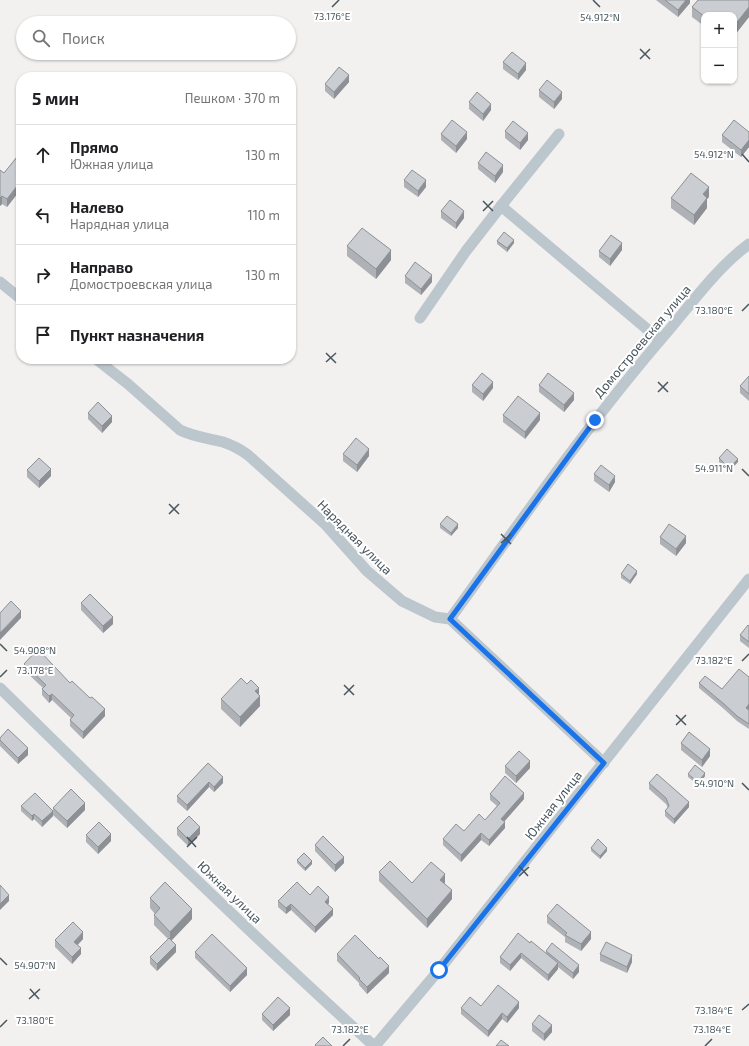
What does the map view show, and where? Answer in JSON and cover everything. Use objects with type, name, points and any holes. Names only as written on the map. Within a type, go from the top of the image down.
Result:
[{"type":"street","points":[[420,318],[466,251],[500,206],[559,134]]},
{"type":"street","points":[[500,206],[660,340]]},
{"type":"street","name":"Домостроевская улица","points":[[450,619],[595,420],[660,340],[730,259],[749,244]]},
{"type":"street","points":[[0,282],[16,294]]},
{"type":"street","name":"Нарядная улица","points":[[102,364],[128,384],[180,430],[189,435],[234,446],[248,455],[326,525],[367,571],[402,601],[435,617],[450,619]]},
{"type":"street","name":"Южная улица","points":[[0,688],[143,828],[325,1002],[374,1046],[439,970],[749,579]]},
{"type":"street","points":[[450,619],[604,763]]},
{"type":"building","points":[[665,0],[686,0],[678,10]]},
{"type":"building","points":[[698,0],[749,0],[749,7],[737,22],[737,12],[701,12],[701,14],[692,7]]},
{"type":"building","points":[[512,52],[526,63],[518,74],[503,62]]},
{"type":"building","points":[[339,67],[349,75],[334,92],[325,84]]},
{"type":"building","points":[[547,80],[562,92],[554,102],[539,90]]},
{"type":"building","points":[[477,92],[491,104],[483,114],[469,102]]},
{"type":"building","points":[[452,120],[467,132],[456,146],[441,134]]},
{"type":"building","points":[[734,120],[749,132],[749,140],[741,150],[722,135]]},
{"type":"building","points":[[513,121],[528,133],[520,143],[505,131]]},
{"type":"building","points":[[486,152],[503,165],[495,176],[478,163]]},
{"type":"building","points":[[16,158],[16,187],[7,199],[2,196],[0,198],[0,170],[4,173]]},
{"type":"building","points":[[412,170],[426,180],[418,191],[404,180]]},
{"type":"building","points":[[691,173],[709,187],[703,194],[707,198],[694,215],[671,198]]},
{"type":"building","points":[[450,200],[464,211],[456,223],[441,211]]},
{"type":"building","points":[[362,228],[391,250],[376,269],[347,246]]},
{"type":"building","points":[[504,232],[514,240],[507,248],[497,241]]},
{"type":"building","points":[[611,235],[622,243],[610,259],[599,251]]},
{"type":"building","points":[[415,262],[432,275],[421,289],[405,276]]},
{"type":"building","points":[[482,373],[493,382],[483,394],[472,385]]},
{"type":"building","points":[[548,373],[574,393],[564,405],[539,385]]},
{"type":"building","points":[[749,376],[749,394],[740,386]]},
{"type":"building","points":[[518,396],[540,413],[525,432],[503,415]]},
{"type":"building","points":[[98,402],[112,416],[102,426],[88,413]]},
{"type":"building","points":[[356,438],[369,449],[357,465],[343,454]]},
{"type":"building","points":[[727,449],[738,459],[729,468],[719,458]]},
{"type":"building","points":[[39,458],[51,469],[39,481],[27,470]]},
{"type":"building","points":[[601,465],[615,476],[609,485],[594,474]]},
{"type":"building","points":[[447,516],[458,524],[451,533],[440,524]]},
{"type":"building","points":[[669,524],[686,536],[676,549],[660,537]]},
{"type":"building","points":[[628,564],[637,571],[630,581],[621,574]]},
{"type":"building","points":[[90,594],[113,617],[103,626],[81,603]]},
{"type":"building","points":[[11,601],[21,611],[0,633],[0,613]]},
{"type":"building","points":[[748,625],[749,626],[749,642],[740,635]]},
{"type":"building","points":[[38,649],[70,683],[72,681],[90,698],[92,697],[105,709],[83,732],[70,720],[74,715],[52,694],[49,696],[42,689],[46,685],[24,664]]},
{"type":"building","points":[[739,669],[749,677],[749,704],[746,708],[749,710],[749,724],[737,716],[699,683],[705,676],[722,689]]},
{"type":"building","points":[[241,678],[247,684],[251,680],[259,688],[255,691],[260,696],[240,717],[221,699]]},
{"type":"building","points":[[8,729],[28,748],[18,758],[0,740]]},
{"type":"building","points":[[689,732],[710,749],[702,760],[681,743]]},
{"type":"building","points":[[519,751],[530,761],[516,776],[505,766]]},
{"type":"building","points":[[208,763],[223,777],[214,787],[209,782],[187,805],[177,796]]},
{"type":"building","points":[[695,765],[705,773],[698,782],[688,774]]},
{"type":"building","points":[[657,774],[689,802],[674,819],[665,811],[669,806],[666,798],[649,783]]},
{"type":"building","points":[[505,776],[524,793],[501,819],[505,822],[489,840],[481,833],[461,855],[443,839],[456,824],[464,831],[479,814],[485,820],[500,803],[490,794]]},
{"type":"building","points":[[71,789],[85,803],[67,821],[53,808]]},
{"type":"building","points":[[35,793],[53,811],[42,821],[34,814],[32,816],[21,806]]},
{"type":"building","points":[[189,816],[200,827],[188,839],[177,828]]},
{"type":"building","points":[[99,822],[111,834],[98,847],[86,835]]},
{"type":"building","points":[[323,836],[344,857],[335,865],[315,845]]},
{"type":"building","points":[[598,839],[607,848],[600,856],[591,848]]},
{"type":"building","points":[[304,853],[312,861],[305,868],[297,860]]},
{"type":"building","points":[[390,861],[412,883],[431,862],[445,874],[440,880],[452,890],[427,919],[379,872]]},
{"type":"building","points":[[165,882],[192,909],[170,932],[154,915],[160,908],[150,898]]},
{"type":"building","points":[[297,882],[310,895],[318,886],[329,897],[325,902],[333,909],[315,927],[291,904],[286,908],[278,901]]},
{"type":"building","points":[[0,885],[9,895],[0,904]]},
{"type":"building","points":[[557,904],[591,932],[581,944],[565,935],[567,933],[547,916]]},
{"type":"building","points":[[73,922],[83,932],[74,942],[81,948],[72,957],[55,940]]},
{"type":"building","points":[[518,933],[530,943],[531,941],[558,963],[548,975],[521,953],[510,965],[500,957]]},
{"type":"building","points":[[212,934],[247,968],[230,986],[195,952]]},
{"type":"building","points":[[355,935],[379,959],[380,957],[389,966],[367,987],[337,954]]},
{"type":"building","points":[[169,938],[176,945],[157,964],[150,957]]},
{"type":"building","points":[[606,942],[632,955],[627,967],[600,954]]},
{"type":"building","points":[[552,943],[579,965],[573,973],[546,951]]},
{"type":"building","points":[[498,985],[519,1002],[507,1017],[502,1013],[488,1031],[461,1008],[470,997],[481,1006]]},
{"type":"building","points":[[278,997],[290,1008],[273,1025],[262,1014]]},
{"type":"building","points":[[539,1015],[552,1025],[544,1034],[532,1024]]},
{"type":"building","points":[[323,1037],[332,1046],[315,1045]]},
{"type":"building","points":[[501,1040],[509,1046],[496,1046]]},
{"type":"route","points":[[439,970],[604,763],[450,619],[595,420]]}]
